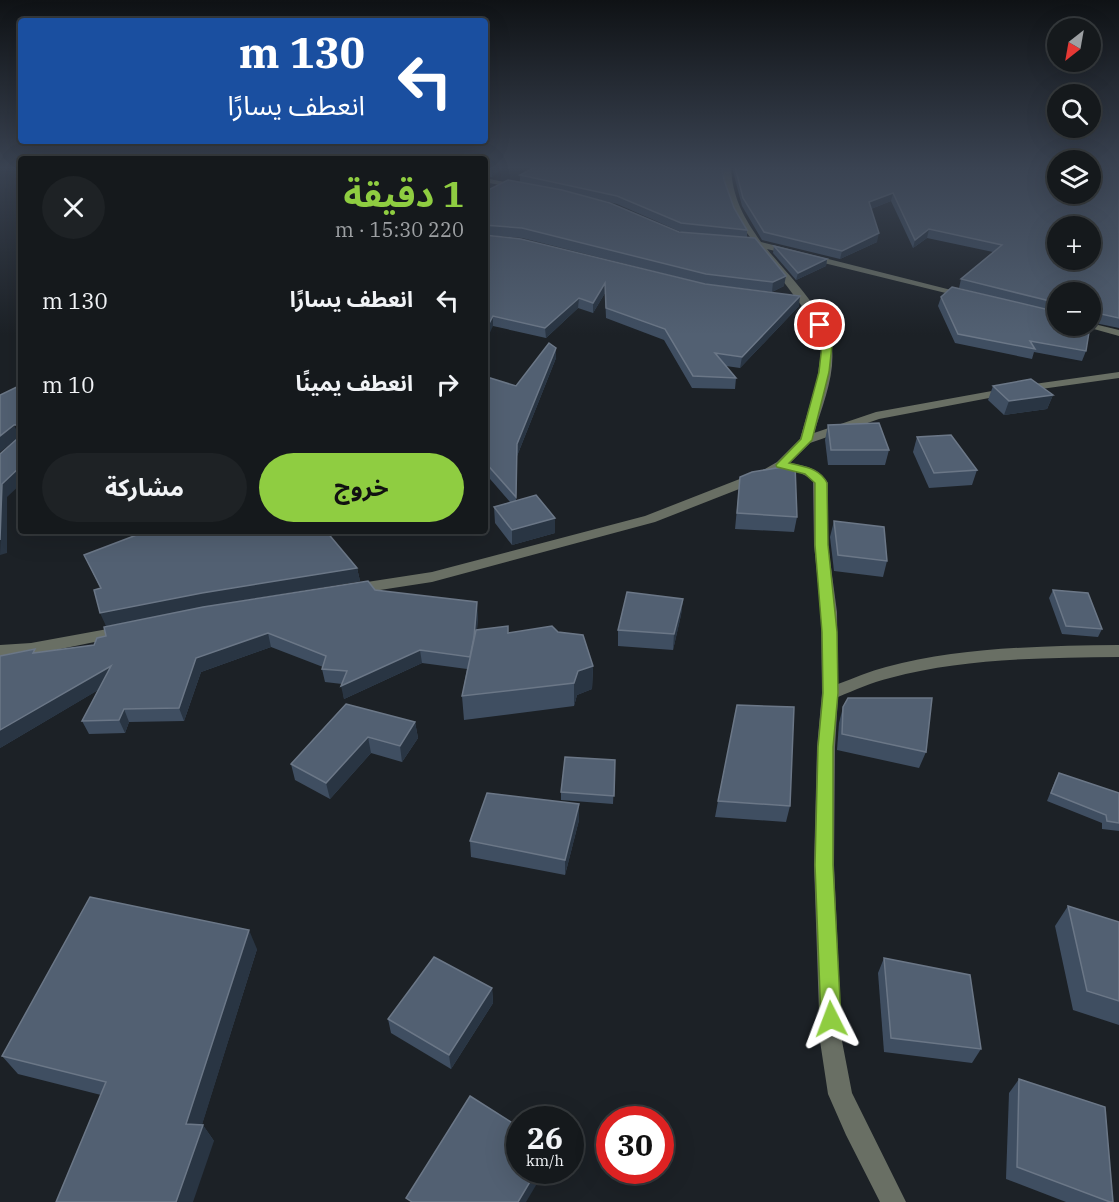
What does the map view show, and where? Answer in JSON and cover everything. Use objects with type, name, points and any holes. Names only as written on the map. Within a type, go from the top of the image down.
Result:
[{"type":"street","points":[[741,223],[798,301],[820,325],[827,345],[824,372],[806,440]]},
{"type":"street","points":[[754,243],[981,299]]},
{"type":"street","points":[[1101,329],[1119,333]]},
{"type":"street","points":[[343,591],[432,577],[650,519],[770,472],[781,465],[806,440],[876,416],[1030,387],[1119,375]]},
{"type":"street","points":[[781,465],[809,472],[819,477],[821,483],[821,545],[829,612],[830,693],[825,747],[824,865],[831,1041],[840,1094],[854,1127],[893,1202]]},
{"type":"street","points":[[0,651],[31,649],[139,628]]},
{"type":"street","points":[[830,693],[888,672],[974,657],[1047,652],[1119,651]]},
{"type":"building","points":[[488,223],[658,223],[679,232],[755,238],[786,276],[773,282],[706,274],[522,228],[488,225]]},
{"type":"building","points":[[682,223],[743,223],[747,230]]},
{"type":"building","points":[[758,223],[876,223],[879,233],[842,251],[764,232]]},
{"type":"building","points":[[907,223],[1047,223],[1047,270],[1101,270],[1101,223],[1119,223],[1119,318],[1101,314],[1101,282],[1047,282],[1047,300],[961,279],[1002,245],[929,229],[915,240]]},
{"type":"building","points":[[488,235],[521,239],[705,284],[800,296],[742,357],[715,353],[736,378],[693,376],[665,329],[606,308],[605,283],[593,303],[579,298],[545,328],[493,316],[488,325]]},
{"type":"building","points":[[774,246],[827,259],[798,273]]},
{"type":"building","points":[[952,287],[1047,309],[1047,336],[1088,336],[1086,351],[1030,341],[1035,349],[958,334],[941,297]]},
{"type":"building","points":[[549,343],[556,348],[517,444],[516,497],[488,466],[488,377],[516,386]]},
{"type":"building","points":[[1031,379],[1053,395],[1009,401],[993,386]]},
{"type":"building","points":[[18,386],[18,469],[2,484],[0,540],[0,454],[17,439],[17,425],[0,436],[0,395]]},
{"type":"building","points":[[879,423],[889,450],[831,450],[828,425]]},
{"type":"building","points":[[951,435],[977,470],[934,473],[917,437]]},
{"type":"building","points":[[795,465],[797,517],[737,513],[740,477],[752,472]]},
{"type":"building","points":[[536,495],[555,518],[512,530],[494,507]]},
{"type":"building","points":[[834,521],[884,527],[887,561],[838,555]]},
{"type":"building","points":[[139,534],[329,534],[357,568],[202,593],[100,613],[94,590],[101,588],[84,555]]},
{"type":"building","points":[[368,581],[375,590],[477,602],[470,657],[420,650],[341,686],[347,671],[322,669],[326,656],[268,633],[196,658],[179,708],[124,709],[119,720],[82,721],[111,666],[0,730],[0,656],[35,649],[33,653],[94,645],[97,638],[106,636],[104,627],[203,607]]},
{"type":"building","points":[[1053,590],[1088,593],[1102,629],[1066,626]]},
{"type":"building","points":[[627,592],[683,599],[674,634],[618,630]]},
{"type":"building","points":[[508,626],[508,633],[552,626],[558,632],[583,635],[593,666],[578,671],[574,683],[462,696],[476,630]]},
{"type":"building","points":[[848,698],[932,698],[926,752],[842,734],[843,707]]},
{"type":"building","points":[[346,704],[415,722],[400,746],[368,737],[326,783],[291,764]]},
{"type":"building","points":[[737,705],[794,707],[790,806],[718,801]]},
{"type":"building","points":[[565,757],[615,760],[614,796],[561,792]]},
{"type":"building","points":[[1059,773],[1119,793],[1119,823],[1107,821],[1106,815],[1051,793]]},
{"type":"building","points":[[487,793],[579,804],[565,860],[470,841]]},
{"type":"building","points":[[90,897],[249,930],[186,1124],[203,1125],[176,1202],[56,1202],[106,1082],[2,1056]]},
{"type":"building","points":[[1068,906],[1119,922],[1119,1001],[1087,991]]},
{"type":"building","points":[[434,957],[492,988],[449,1055],[388,1019]]},
{"type":"building","points":[[884,958],[970,975],[981,1049],[891,1038]]},
{"type":"building","points":[[1019,1079],[1105,1107],[1113,1202],[1017,1167]]},
{"type":"building","points":[[470,1096],[506,1119],[506,1184],[529,1184],[518,1202],[412,1202],[406,1198]]},
{"type":"route","points":[[820,325],[827,345],[824,372],[806,440],[781,465],[815,474],[821,483],[821,545],[830,632],[830,693],[825,747],[824,865],[831,1019]]}]
